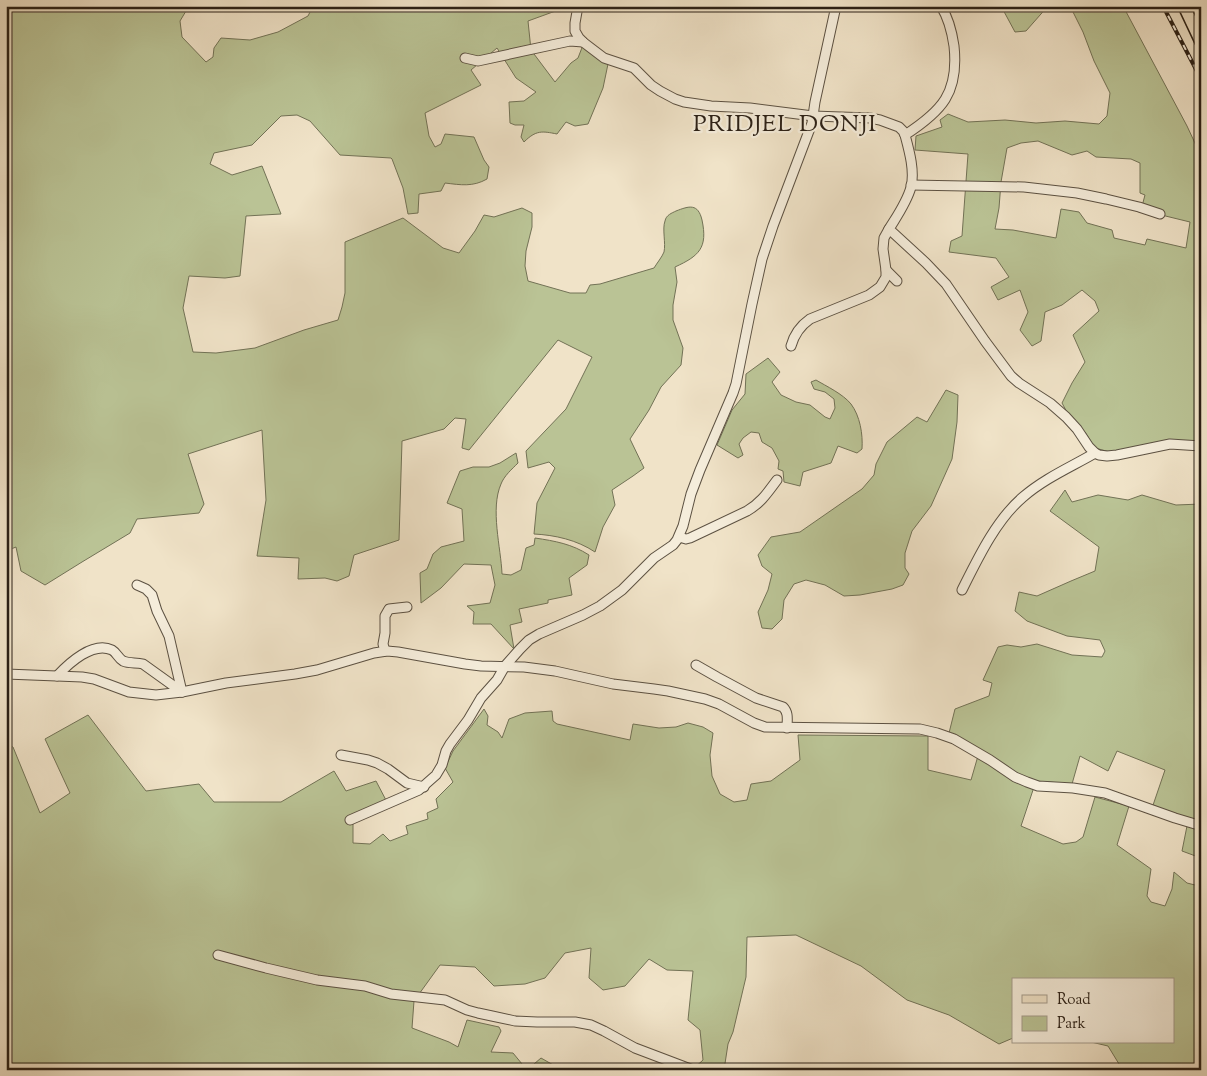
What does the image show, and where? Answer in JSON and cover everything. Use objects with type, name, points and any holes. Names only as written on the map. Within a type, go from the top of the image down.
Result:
[{"type":"main road","points":[[1184,6],[1201,42]]},
{"type":"street","points":[[578,6],[575,31],[583,42],[604,58],[634,68],[660,91],[684,102],[813,116],[870,118],[880,120],[903,130],[911,164],[912,185],[904,204],[884,238],[882,249],[886,277],[883,283],[875,292],[805,323],[797,332],[791,346]]},
{"type":"street","points":[[350,820],[424,787],[439,772],[450,744],[497,680],[512,656],[529,640],[539,634],[600,606],[622,590],[654,558],[672,545],[679,537],[700,470],[733,394],[762,259],[810,129],[836,6]]},
{"type":"street","points":[[905,135],[922,124],[936,111],[949,92],[953,82],[955,70],[953,37],[946,14],[941,6]]},
{"type":"street","points":[[465,58],[478,61],[570,41],[583,42]]},
{"type":"street","points":[[912,185],[1024,186],[1106,199],[1160,214]]},
{"type":"street","points":[[889,229],[946,284],[984,341],[1011,376],[1061,412],[1077,429],[1089,447],[1099,455],[1117,455],[1170,444],[1201,446]]},
{"type":"street","points":[[886,270],[896,281]]},
{"type":"street","points":[[962,590],[975,564],[1006,514],[1023,497],[1045,481],[1095,452]]},
{"type":"street","points":[[679,537],[690,538],[757,506],[777,480]]},
{"type":"street","points":[[137,585],[146,589],[152,595],[157,611],[169,636],[182,692]]},
{"type":"street","points":[[385,651],[383,644],[386,613],[389,609],[407,607]]},
{"type":"street","points":[[57,676],[78,656],[102,648],[113,651],[124,661],[143,664],[182,692]]},
{"type":"street","points":[[6,674],[82,677],[94,679],[129,692],[142,695],[156,695],[317,670],[385,651],[481,666],[505,666],[555,671],[613,684],[654,689],[705,699],[765,727],[920,729],[937,733],[954,739],[990,760],[1015,778],[1038,786],[1073,788],[1105,793],[1175,818],[1201,824]]},
{"type":"street","points":[[696,665],[756,698],[783,707],[787,715],[787,728]]},
{"type":"street","points":[[341,756],[377,763],[407,783],[424,787]]},
{"type":"street","points":[[218,955],[317,980],[366,986],[391,994],[445,1000],[478,1014],[515,1021],[575,1022],[591,1025],[635,1048],[693,1070]]},
{"type":"green space","points":[[6,6],[87,6],[106,10],[111,6],[189,6],[180,21],[182,37],[206,62],[213,57],[214,48],[221,38],[250,40],[278,32],[308,16],[313,6],[563,6],[561,9],[528,21],[531,50],[555,82],[571,63],[578,58],[583,45],[608,64],[603,88],[588,124],[575,126],[566,122],[557,134],[539,132],[524,142],[521,137],[524,125],[510,123],[509,102],[524,101],[536,92],[516,78],[497,48],[471,70],[481,85],[425,113],[429,136],[435,147],[441,144],[445,134],[474,137],[489,167],[487,179],[482,182],[462,185],[445,183],[441,191],[419,194],[418,213],[408,214],[403,188],[391,158],[340,155],[310,121],[297,115],[281,116],[252,145],[214,153],[210,164],[232,175],[262,166],[281,214],[246,216],[240,276],[225,278],[189,276],[183,308],[193,352],[216,353],[255,348],[338,320],[345,293],[345,242],[403,218],[443,248],[459,253],[484,215],[494,217],[522,208],[532,213],[532,227],[526,251],[525,266],[528,281],[570,293],[586,293],[590,285],[600,284],[654,268],[664,252],[664,228],[669,214],[689,207],[695,208],[700,215],[704,230],[704,238],[700,250],[696,255],[675,267],[677,282],[673,305],[673,320],[683,348],[681,365],[661,387],[630,439],[644,468],[612,490],[615,505],[603,527],[595,552],[581,544],[566,539],[534,534],[537,503],[555,468],[549,462],[528,468],[526,451],[566,409],[592,357],[558,340],[469,450],[462,448],[466,419],[455,418],[444,429],[402,441],[399,540],[354,555],[349,576],[337,581],[325,578],[298,579],[299,558],[257,556],[266,500],[262,430],[188,454],[204,504],[199,513],[137,519],[130,533],[45,585],[21,571],[16,547],[6,551]]},
{"type":"green space","points":[[1001,6],[1048,6],[1026,31],[1015,32]]},
{"type":"green space","points":[[1070,6],[1123,6],[1201,156],[1201,443],[1168,441],[1110,452],[1095,448],[1085,432],[1069,416],[1062,403],[1085,362],[1073,335],[1099,311],[1095,301],[1082,290],[1062,305],[1045,312],[1041,341],[1032,346],[1020,330],[1028,312],[1020,290],[998,300],[991,287],[1009,277],[996,258],[949,252],[951,241],[962,236],[968,154],[915,150],[916,136],[942,127],[940,120],[948,114],[968,122],[1005,120],[1036,123],[1065,121],[1099,124],[1107,116],[1110,93],[1094,61],[1083,32]],"holes":[[[1038,141],[1072,155],[1087,151],[1096,157],[1131,159],[1140,163],[1140,193],[1145,195],[1141,210],[1190,222],[1186,248],[1147,239],[1145,245],[1114,238],[1112,230],[1087,223],[1079,212],[1061,209],[1056,238],[1013,230],[995,229],[1007,148],[1021,143]]]},
{"type":"green space","points":[[768,358],[780,372],[772,382],[781,395],[796,402],[810,405],[830,419],[835,408],[834,399],[825,392],[814,389],[811,382],[816,380],[848,400],[857,414],[860,425],[862,449],[857,453],[838,446],[831,463],[803,472],[800,486],[784,482],[783,471],[778,469],[779,461],[772,448],[762,442],[759,433],[751,432],[743,438],[739,444],[743,455],[738,458],[717,445],[732,410],[745,394],[746,374]]},
{"type":"green space","points":[[946,390],[958,395],[957,422],[952,459],[931,506],[912,531],[905,553],[905,568],[909,574],[903,585],[860,595],[844,596],[825,585],[806,580],[794,584],[784,600],[782,619],[772,629],[762,628],[758,612],[768,590],[772,574],[762,566],[758,555],[771,537],[800,532],[862,489],[874,475],[876,464],[887,442],[917,417],[927,422]]},
{"type":"green space","points":[[516,453],[518,463],[502,481],[496,505],[502,574],[511,575],[521,570],[526,548],[534,545],[535,538],[576,548],[589,555],[587,565],[569,578],[572,595],[548,600],[548,603],[519,609],[522,622],[510,625],[514,649],[491,624],[473,624],[474,612],[467,606],[490,603],[495,585],[491,565],[464,564],[441,588],[421,603],[420,573],[427,569],[433,554],[441,547],[464,541],[462,509],[447,503],[460,471],[473,467],[489,467],[500,463]]},
{"type":"green space","points":[[1065,490],[1072,502],[1098,495],[1128,500],[1142,495],[1176,505],[1201,504],[1201,858],[1182,851],[1187,826],[1150,814],[1165,770],[1117,751],[1108,771],[1080,756],[1072,784],[1036,781],[1021,826],[1063,844],[1076,842],[1083,837],[1095,797],[1129,806],[1117,845],[1151,869],[1147,896],[1151,902],[1165,906],[1172,889],[1174,872],[1187,883],[1199,886],[1201,882],[1201,1070],[1118,1070],[1119,1064],[1108,1046],[1100,1044],[1174,1044],[1174,978],[1012,978],[1012,1038],[999,1044],[949,1015],[907,1000],[861,966],[796,935],[747,937],[746,977],[733,1032],[728,1044],[724,1070],[692,1070],[703,1060],[700,1030],[688,1020],[693,971],[667,970],[649,959],[625,986],[603,990],[589,978],[591,948],[565,953],[545,978],[525,984],[494,986],[475,967],[440,965],[414,1001],[412,1028],[458,1047],[467,1020],[499,1027],[501,1031],[491,1052],[513,1053],[527,1070],[6,1070],[6,743],[13,747],[40,813],[70,793],[45,739],[88,715],[146,791],[199,784],[214,802],[281,802],[334,771],[346,791],[376,781],[388,804],[353,821],[353,843],[370,844],[383,834],[390,841],[408,834],[406,826],[428,819],[427,813],[438,808],[436,799],[453,782],[445,768],[453,751],[484,709],[488,716],[487,725],[498,732],[502,738],[509,719],[525,713],[552,711],[553,721],[557,724],[630,740],[633,724],[659,728],[676,727],[688,723],[703,727],[713,733],[710,755],[712,776],[720,794],[734,802],[747,800],[751,784],[771,781],[800,760],[798,735],[928,736],[928,770],[971,780],[980,749],[949,733],[955,709],[989,696],[992,683],[983,680],[998,647],[1007,645],[1021,647],[1037,644],[1072,655],[1102,657],[1105,651],[1100,640],[1067,636],[1027,621],[1015,611],[1019,592],[1037,596],[1095,571],[1099,547],[1050,511]]},
{"type":"green space","points":[[541,1058],[562,1070],[527,1070]]},
{"type":"railway","points":[[1163,6],[1201,79]]},
{"type":"district","name":"PRIDJEL DONJI","points":[[785,125]]}]
